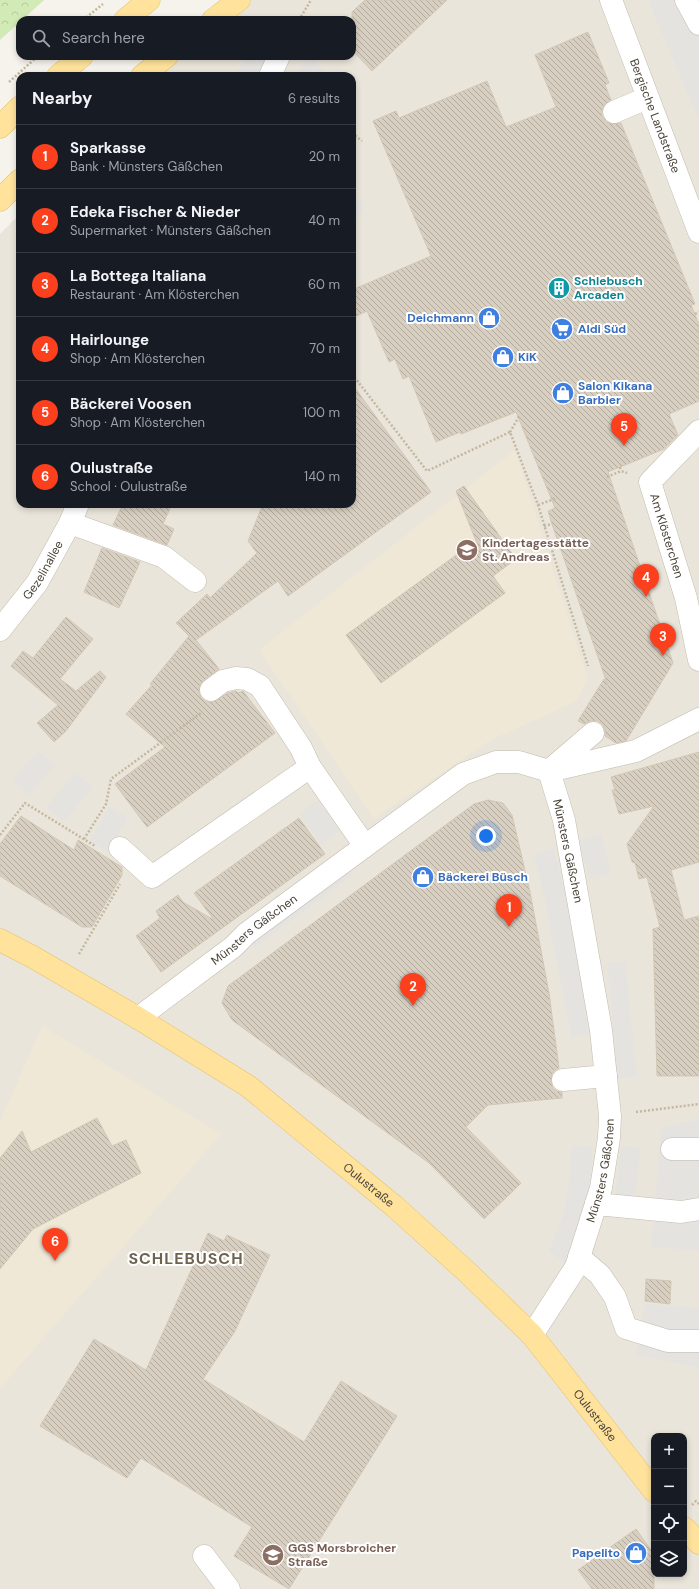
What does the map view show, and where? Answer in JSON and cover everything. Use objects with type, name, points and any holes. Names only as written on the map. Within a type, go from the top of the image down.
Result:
[{"type":"main road","points":[[130,16],[149,0]]},
{"type":"main road","points":[[218,16],[238,0]]},
{"type":"main road","points":[[63,72],[77,60]]},
{"type":"main road","points":[[147,72],[162,60]]},
{"type":"main road","points":[[0,126],[16,111]]},
{"type":"main road","points":[[0,200],[16,184]]},
{"type":"main road","name":"Oulustraße","points":[[0,940],[138,1018],[248,1086],[394,1206],[467,1272],[532,1335],[651,1487]]},
{"type":"main road","points":[[687,1531],[699,1543]]},
{"type":"street","name":"Bergische Landstraße","points":[[610,0],[699,232]]},
{"type":"street","points":[[686,0],[699,24]]},
{"type":"street","points":[[272,72],[277,60]]},
{"type":"street","points":[[614,112],[647,98]]},
{"type":"street","name":"Am Klösterchen","points":[[699,431],[650,482],[686,598],[699,660]]},
{"type":"street","points":[[74,513],[164,556],[195,581]]},
{"type":"street","name":"Gezelinallee","points":[[0,630],[37,583],[74,513]]},
{"type":"street","points":[[211,690],[224,682],[236,678],[247,679],[260,686],[301,748],[310,766],[365,846]]},
{"type":"street","points":[[549,771],[636,751],[699,719]]},
{"type":"street","points":[[549,771],[593,733]]},
{"type":"street","name":"Münsters Gäßchen","points":[[138,1018],[233,947],[247,933],[463,774],[496,762],[519,762],[549,771],[564,820],[601,1030],[610,1116],[609,1138],[601,1188],[576,1267],[532,1335]]},
{"type":"street","points":[[120,848],[152,877],[310,766]]},
{"type":"street","points":[[563,1080],[606,1076]]},
{"type":"street","points":[[672,1149],[699,1149]]},
{"type":"street","points":[[596,1204],[680,1212],[699,1209]]},
{"type":"street","points":[[579,1257],[600,1275],[615,1297],[626,1328],[668,1341],[699,1341]]},
{"type":"street","points":[[204,1556],[229,1589]]},
{"type":"path","points":[[88,16],[108,0]]},
{"type":"path","points":[[301,16],[311,0]]},
{"type":"path","points":[[21,72],[34,60]]},
{"type":"path","points":[[6,86],[16,77]]},
{"type":"path","points":[[356,136],[362,141]]},
{"type":"path","points":[[695,314],[699,312]]},
{"type":"path","points":[[356,379],[427,471],[510,432],[520,415]]},
{"type":"path","points":[[510,432],[538,505],[588,666]]},
{"type":"path","points":[[620,467],[621,471]]},
{"type":"path","points":[[538,505],[557,498]]},
{"type":"path","points":[[544,526],[552,524]]},
{"type":"path","points":[[84,839],[106,804],[111,779],[204,710]]},
{"type":"path","points":[[0,835],[25,803],[95,847]]},
{"type":"path","points":[[66,976],[122,881]]},
{"type":"path","points":[[610,1116],[699,1104]]},
{"type":"shaded area","points":[[251,0],[699,0],[699,1589],[0,1589],[0,234],[16,218],[16,508],[356,508],[356,72],[164,72],[178,60],[356,60],[356,16],[232,16]]},
{"type":"shaded area","points":[[648,0],[699,0],[699,121]]},
{"type":"shaded area","points":[[243,60],[265,60],[260,72],[238,72]]},
{"type":"shaded area","points":[[305,60],[312,60],[325,72],[299,72]]},
{"type":"shaded area","points":[[356,199],[365,203],[356,222]]},
{"type":"shaded area","name":"Kindertagesstätte St. Andreas","points":[[515,450],[587,678],[577,701],[491,740],[374,818],[259,650]]},
{"type":"shaded area","points":[[38,751],[55,765],[29,795],[12,780]]},
{"type":"shaded area","points":[[75,773],[93,787],[64,822],[46,807]]},
{"type":"shaded area","points":[[318,800],[340,831],[321,845],[299,814]]},
{"type":"shaded area","points":[[109,807],[128,818],[108,852],[89,841]]},
{"type":"shaded area","points":[[601,834],[611,873],[590,879],[578,841]]},
{"type":"shaded area","points":[[554,848],[567,900],[580,963],[588,1034],[571,1037],[545,900],[534,855]]},
{"type":"shaded area","points":[[348,867],[353,875],[254,948],[248,939]]},
{"type":"shaded area","points":[[625,961],[637,1077],[618,1078],[607,963]]},
{"type":"shaded area","points":[[42,1026],[221,1134],[0,1388],[0,1122]]},
{"type":"shaded area","points":[[699,1119],[699,1251],[651,1247],[661,1128]]},
{"type":"shaded area","points":[[572,1145],[592,1147],[591,1176],[587,1207],[572,1251],[565,1263],[549,1251],[563,1215],[569,1180]]},
{"type":"shaded area","points":[[621,1146],[641,1148],[635,1199],[615,1196]]},
{"type":"shaded area","points":[[645,1304],[699,1308],[699,1369],[692,1366],[636,1355]]},
{"type":"green space","points":[[0,0],[44,0],[26,16],[16,16],[16,26],[0,40]]},
{"type":"building","points":[[365,0],[447,0],[372,71],[356,54],[356,16],[352,16],[352,12]]},
{"type":"building","name":"Schlebusch Arcaden","points":[[588,32],[609,83],[605,85],[611,100],[604,105],[602,116],[606,122],[612,124],[621,123],[695,304],[691,305],[699,324],[699,401],[669,414],[678,435],[664,449],[608,472],[673,663],[626,741],[616,743],[605,736],[603,725],[598,721],[590,721],[584,724],[578,721],[604,679],[608,686],[548,511],[555,508],[516,412],[461,434],[460,432],[436,442],[409,376],[403,379],[395,359],[389,362],[367,311],[356,316],[356,288],[431,256],[373,121],[396,111],[399,118],[487,81],[506,127],[556,107],[535,55]]},
{"type":"building","points":[[356,389],[431,492],[288,596],[278,581],[196,640],[219,669],[204,680],[200,685],[199,691],[201,698],[206,702],[213,702],[228,693],[236,691],[238,693],[243,691],[275,733],[147,827],[115,784],[165,747],[126,714],[152,685],[150,684],[189,636],[176,623],[207,594],[210,598],[257,553],[248,541],[261,508],[356,508]]},
{"type":"building","points":[[464,486],[516,559],[493,576],[505,593],[381,683],[346,635],[470,545],[473,549],[478,546],[456,491]]},
{"type":"building","points":[[121,508],[170,508],[163,524],[174,529],[167,545],[113,525]]},
{"type":"building","points":[[102,548],[140,562],[119,608],[84,592]]},
{"type":"building","points":[[66,617],[93,639],[60,679],[76,691],[100,671],[106,677],[66,731],[54,742],[37,723],[58,705],[11,666],[23,651],[33,658]]},
{"type":"building","points":[[699,752],[699,862],[671,870],[684,920],[699,916],[699,1076],[657,1076],[653,929],[660,927],[647,877],[639,879],[635,863],[632,862],[627,844],[654,806],[619,814],[612,790],[615,790],[611,777]]},
{"type":"building","points":[[488,800],[503,803],[512,815],[530,892],[549,993],[559,1068],[552,1074],[551,1082],[553,1088],[562,1092],[562,1098],[488,1105],[466,1127],[521,1183],[484,1219],[429,1163],[232,1020],[222,1003],[228,986],[474,804]]},
{"type":"building","points":[[21,816],[74,850],[78,840],[122,867],[122,875],[92,927],[82,927],[0,876],[0,844]]},
{"type":"building","points":[[299,818],[325,854],[161,972],[136,936],[160,918],[156,911],[178,895],[183,902],[214,920],[194,893]]},
{"type":"building","points":[[97,1118],[112,1146],[126,1140],[141,1173],[33,1229],[0,1269],[0,1158],[22,1131],[31,1152]]},
{"type":"building","points":[[208,1233],[224,1241],[227,1235],[270,1255],[235,1331],[203,1379],[304,1442],[341,1381],[397,1416],[289,1589],[234,1556],[252,1527],[141,1458],[127,1478],[40,1426],[94,1339],[146,1370]]},
{"type":"building","points":[[646,1279],[671,1281],[670,1304],[645,1301]]},
{"type":"building","points":[[636,1529],[651,1550],[651,1577],[654,1577],[654,1589],[592,1589],[578,1570]]},
{"type":"place","name":"Schlebusch Arcaden","points":[[559,288]]},
{"type":"place","name":"Deichmann","points":[[489,318]]},
{"type":"place","name":"Aldi Süd","points":[[562,329]]},
{"type":"place","name":"KiK","points":[[503,357]]},
{"type":"place","name":"Salon Kikana Barbier","points":[[563,393]]},
{"type":"place","name":"Bäckerei Voosen","points":[[624,446]]},
{"type":"place","name":"Kindertagesstätte St. Andreas","points":[[467,550]]},
{"type":"place","name":"Hairlounge","points":[[646,597]]},
{"type":"place","name":"La Bottega Italiana","points":[[663,656]]},
{"type":"place","name":"Bäckerei Büsch","points":[[423,877]]},
{"type":"place","name":"Sparkasse","points":[[509,927]]},
{"type":"place","name":"Edeka Fischer & Nieder","points":[[413,1006]]},
{"type":"place","name":"Oulustraße","points":[[55,1261]]},
{"type":"place","name":"Papelito","points":[[636,1553]]},
{"type":"place","name":"GGS Morsbroicher Straße","points":[[273,1555]]},
{"type":"district","name":"SCHLEBUSCH","points":[[186,1258]]}]
